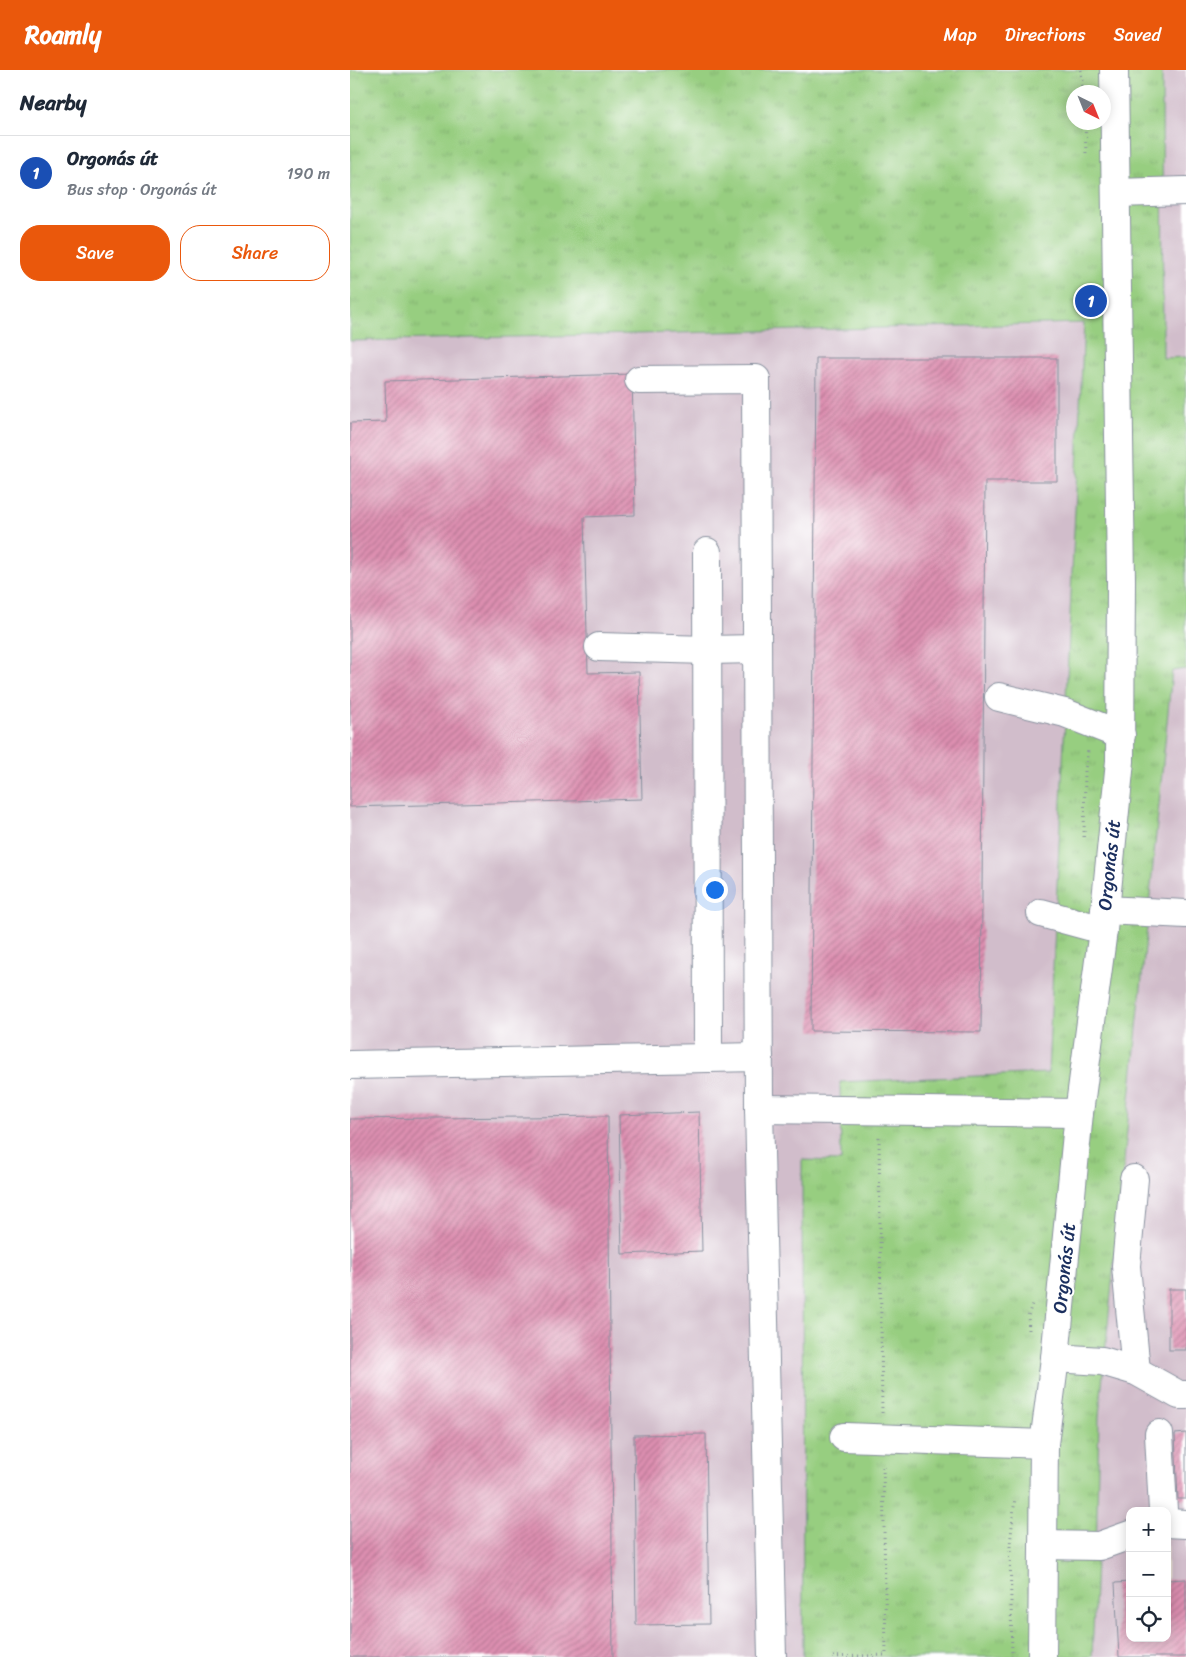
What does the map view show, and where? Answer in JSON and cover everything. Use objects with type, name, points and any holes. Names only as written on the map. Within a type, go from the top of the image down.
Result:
[{"type":"street","name":"Orgonás út","points":[[1042,1657],[1044,1444],[1056,1358],[1079,1113],[1104,920],[1120,761],[1121,581],[1114,70]]},
{"type":"street","points":[[1116,193],[1186,191]]},
{"type":"street","points":[[639,380],[756,379],[759,1109],[772,1657]]},
{"type":"street","points":[[707,552],[708,1058]]},
{"type":"street","points":[[598,647],[708,650],[757,649]]},
{"type":"street","points":[[1000,697],[1065,713],[1121,735]]},
{"type":"street","points":[[1041,913],[1104,920],[1186,914]]},
{"type":"street","points":[[350,1065],[759,1057]]},
{"type":"street","points":[[759,1109],[1079,1113]]},
{"type":"street","points":[[1134,1179],[1126,1266],[1136,1371]]},
{"type":"street","points":[[1056,1358],[1102,1361],[1136,1371],[1179,1395],[1186,1395]]},
{"type":"street","points":[[1159,1434],[1163,1507]]},
{"type":"street","points":[[844,1438],[1044,1444]]},
{"type":"street","points":[[1171,1524],[1186,1524]]},
{"type":"street","points":[[1043,1545],[1099,1546],[1126,1536]]},
{"type":"path","points":[[1081,70],[1082,85]]},
{"type":"path","points":[[833,1657],[886,1655],[879,1111]]},
{"type":"shaded area","points":[[1162,70],[1186,70],[1186,357],[1163,358]]},
{"type":"shaded area","points":[[1084,323],[1048,1074],[840,1082],[841,1161],[802,1161],[803,1657],[350,1657],[350,341]]},
{"type":"shaded area","points":[[1186,669],[1186,1657],[1092,1657],[1099,1416],[1172,670]]},
{"type":"green space","points":[[350,70],[1162,70],[1163,358],[1186,357],[1186,669],[1172,671],[1099,1416],[1092,1657],[803,1657],[802,1160],[841,1161],[840,1082],[1048,1073],[1084,323],[350,341]]},
{"type":"building","points":[[816,358],[1057,358],[1057,481],[985,481],[981,1032],[811,1031]]},
{"type":"building","points":[[632,374],[635,515],[584,517],[588,673],[639,672],[642,799],[350,807],[350,423],[386,422],[385,381]]},
{"type":"building","points":[[699,1112],[702,1251],[622,1254],[619,1115]]},
{"type":"building","points":[[608,1116],[613,1657],[350,1657],[350,1119]]},
{"type":"building","points":[[1169,1289],[1186,1289],[1186,1350],[1169,1350]]},
{"type":"building","points":[[1186,1433],[1186,1499],[1178,1499],[1175,1434]]},
{"type":"building","points":[[706,1434],[709,1624],[636,1625],[634,1435]]},
{"type":"building","points":[[1186,1579],[1186,1657],[1119,1657],[1115,1583],[1126,1582],[1126,1642],[1171,1642],[1171,1580]]},
{"type":"place","name":"Orgonás út","points":[[1091,301]]}]
